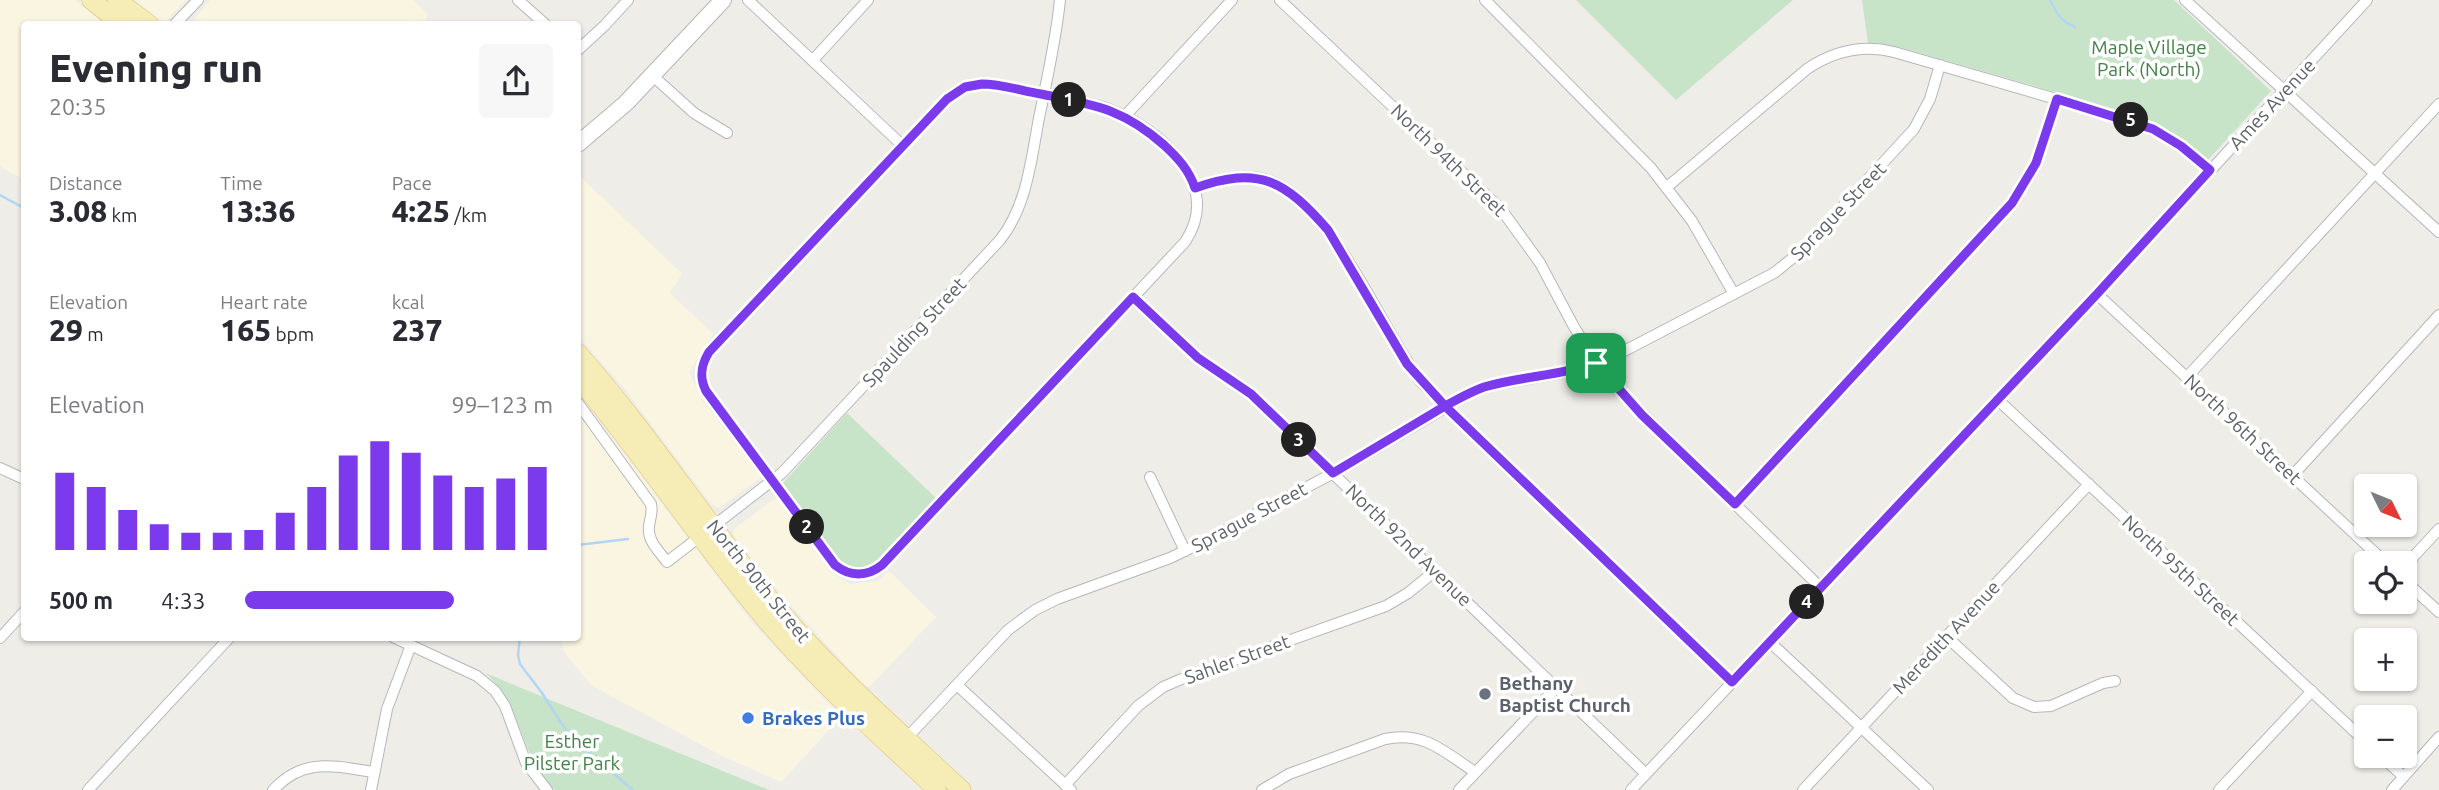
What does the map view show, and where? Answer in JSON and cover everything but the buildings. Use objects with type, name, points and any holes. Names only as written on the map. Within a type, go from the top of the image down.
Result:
[{"type":"main road","points":[[91,0],[117,21]]},
{"type":"main road","points":[[117,0],[145,21]]},
{"type":"main road","name":"North 90th Street","points":[[581,357],[632,418],[783,640],[822,681],[962,790]]},
{"type":"main road","name":"North 90th Street","points":[[581,382],[708,532]]},
{"type":"main road","name":"North 90th Street","points":[[901,744],[937,790]]},
{"type":"street","points":[[178,21],[198,0]]},
{"type":"street","points":[[518,0],[542,21]]},
{"type":"street","points":[[581,47],[628,0]]},
{"type":"street","points":[[581,141],[626,103],[723,0]]},
{"type":"street","points":[[748,0],[902,145]]},
{"type":"street","points":[[813,60],[868,0]]},
{"type":"street","name":"Spaulding Street","points":[[581,407],[651,504],[653,511],[649,524],[650,538],[667,562],[773,482],[1008,230],[1023,195],[1057,29],[1060,0]]},
{"type":"street","points":[[1125,116],[1233,0]]},
{"type":"street","name":"North 94th Street","points":[[1280,0],[1502,209],[1540,263],[1596,363],[1642,415],[1820,587]]},
{"type":"street","points":[[1485,0],[1634,150],[1667,187],[1701,235],[1734,295]]},
{"type":"street","name":"Ames Avenue","points":[[1631,790],[2097,294],[2367,0]]},
{"type":"street","points":[[2189,1],[2439,232]]},
{"type":"street","points":[[1667,187],[1807,69],[1824,59],[1866,48],[1886,50],[1940,65],[2153,129],[2181,146],[2210,170]]},
{"type":"street","name":"Sprague Street","points":[[901,744],[1008,630],[1035,610],[1057,599],[1185,551],[1333,473],[1468,394],[1488,386],[1561,373],[1596,363],[1774,273],[1804,249],[1901,145],[1923,113],[1940,65]]},
{"type":"street","points":[[653,76],[694,113],[727,133]]},
{"type":"street","points":[[976,84],[1044,95],[1099,106],[1125,116],[1176,156],[1191,176],[1195,188],[1197,211],[1190,233],[882,565],[871,573],[856,575],[841,570],[706,391],[701,377],[702,368],[709,352],[947,99],[965,87],[976,84]]},
{"type":"street","points":[[1735,504],[2012,203],[2036,163],[2057,99]]},
{"type":"street","points":[[2188,377],[2439,104]]},
{"type":"street","points":[[1195,188],[1232,178],[1257,178],[1274,183],[1296,198],[1328,230],[1407,364],[1445,406],[1732,682]]},
{"type":"street","name":"North 96th Street","points":[[2097,294],[2374,551]]},
{"type":"street","name":"North 92nd Avenue","points":[[1133,297],[1198,358],[1251,394],[1646,774]]},
{"type":"street","points":[[2292,475],[2439,315]]},
{"type":"street","name":"North 95th Street","points":[[1997,399],[2354,731]]},
{"type":"street","points":[[0,468],[21,478]]},
{"type":"street","points":[[1150,477],[1185,551]]},
{"type":"street","name":"Meredith Avenue","points":[[1803,790],[2089,484]]},
{"type":"street","points":[[2417,553],[2439,529]]},
{"type":"street","name":"Sahler Street","points":[[1068,787],[1138,706],[1163,687],[1386,606],[1408,593],[1435,571]]},
{"type":"street","points":[[2417,591],[2439,612]]},
{"type":"street","points":[[0,638],[21,615]]},
{"type":"street","points":[[1947,636],[2013,698],[2034,707],[2050,706],[2115,681]]},
{"type":"street","points":[[88,790],[226,641]]},
{"type":"street","points":[[402,641],[477,676],[495,691],[505,706],[526,763],[547,790]]},
{"type":"street","points":[[1770,642],[1928,790]]},
{"type":"street","points":[[371,790],[387,709],[411,645]]},
{"type":"street","points":[[957,685],[1068,787]]},
{"type":"street","points":[[1459,790],[1556,688]]},
{"type":"street","points":[[2219,790],[2312,691]]},
{"type":"street","points":[[1262,790],[1289,774],[1399,736],[1429,742],[1475,772]]},
{"type":"street","points":[[2392,790],[2439,737]]},
{"type":"street","points":[[273,790],[286,778],[313,766],[335,766],[373,772]]},
{"type":"street","points":[[2394,768],[2403,776]]},
{"type":"shaded area","points":[[0,0],[75,0],[100,21],[21,21],[21,178],[0,166]]},
{"type":"shaded area","points":[[135,0],[186,0],[166,21]]},
{"type":"shaded area","points":[[210,0],[413,0],[428,15],[425,21],[192,21]]},
{"type":"shaded area","points":[[581,177],[682,274],[670,293],[713,334],[689,372],[702,400],[762,477],[719,508],[711,504],[624,388],[581,339]]},
{"type":"shaded area","points":[[581,397],[753,624],[841,717],[781,782],[722,756],[591,685],[565,653],[562,641],[581,641]]},
{"type":"shaded area","points":[[778,496],[837,576],[850,584],[878,581],[889,571],[936,617],[869,687],[862,683],[785,599],[734,536],[734,529]]},
{"type":"green space","points":[[1576,0],[1793,0],[1676,100]]},
{"type":"green space","name":"Maple Village Park (North)","points":[[1862,0],[2174,0],[2271,91],[2208,160],[2175,134],[2132,114],[1899,47],[1868,43]]},
{"type":"green space","points":[[847,413],[938,500],[874,567],[857,570],[841,562],[783,483]]},
{"type":"green space","name":"Esther Pilster Park","points":[[485,673],[769,790],[555,790],[534,763],[507,700]]},
{"type":"waterway","points":[[2050,0],[2062,19],[2075,27]]},
{"type":"waterway","points":[[0,195],[21,206]]},
{"type":"waterway","points":[[581,545],[628,539]]},
{"type":"waterway","points":[[520,641],[520,664],[561,723],[577,743],[633,790]]},
{"type":"place","name":"Bethany Baptist Church","points":[[1485,694]]},
{"type":"place","name":"Brakes Plus","points":[[748,718]]},
{"type":"route","points":[[1596,363],[1561,373],[1488,386],[1445,406],[1407,364],[1328,230],[1284,188],[1263,179],[1239,177],[1195,188],[1183,163],[1138,123],[1125,116],[1099,106],[989,84],[976,84],[965,87],[947,99],[902,145],[709,352],[703,363],[701,377],[706,391],[835,565],[856,575],[871,573],[882,565],[1133,297],[1198,358],[1251,394],[1333,473],[1445,406],[1732,682],[2210,170],[2181,146],[2153,129],[2057,99],[2036,163],[2026,184],[2012,203],[1735,504],[1642,415],[1596,363]]}]
